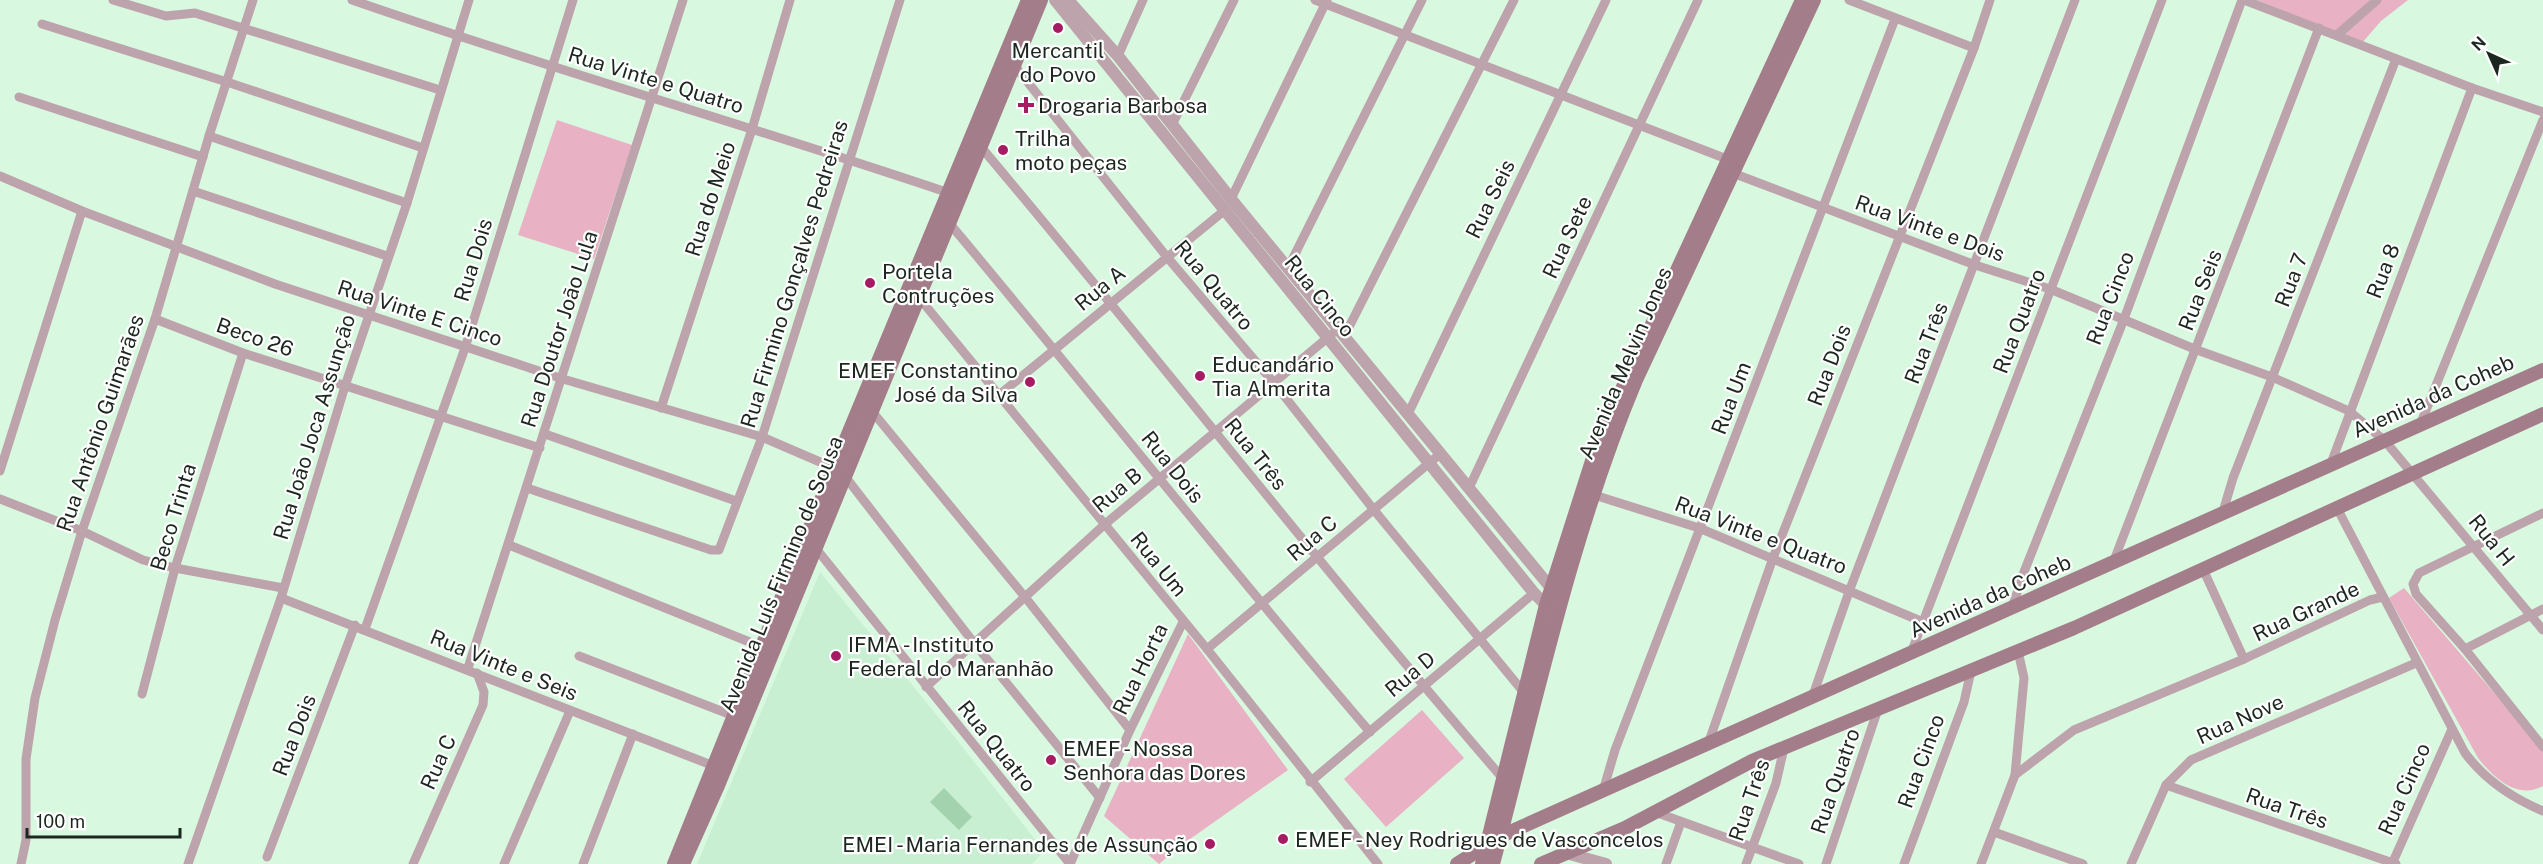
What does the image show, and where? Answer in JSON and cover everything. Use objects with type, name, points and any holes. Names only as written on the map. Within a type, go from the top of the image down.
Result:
[{"type":"main road","name":"Avenida Luís Firmino de Sousa","points":[[683,864],[839,472],[915,293],[950,224],[981,147],[1028,0]]},
{"type":"main road","name":"Avenida Luís Firmino de Sousa","points":[[839,472],[871,410],[915,293],[949,193],[1002,79],[1014,65],[1041,0]]},
{"type":"main road","name":"Avenida Melvin Jones","points":[[1482,864],[1546,605],[1557,591],[1588,493],[1802,0]]},
{"type":"main road","name":"Avenida Melvin Jones","points":[[1730,166],[1814,0]]},
{"type":"main road","name":"Avenida da Coheb","points":[[1457,864],[1501,836],[2543,370]]},
{"type":"main road","points":[[1541,864],[1625,828],[1752,761],[2018,651],[2543,414]]},
{"type":"main road","name":"Avenida Luís Firmino de Sousa","points":[[674,864],[734,716],[761,664],[762,646],[811,543]]},
{"type":"main road","name":"Avenida Melvin Jones","points":[[1493,864],[1560,610],[1557,591]]},
{"type":"street","points":[[113,0],[166,16],[195,13],[441,90]]},
{"type":"street","name":"Rua Antônio Guimarães","points":[[21,864],[26,840],[26,759],[34,698],[82,531],[155,319],[209,136],[246,28],[253,0]]},
{"type":"street","name":"Rua Vinte e Quatro","points":[[352,0],[457,37],[848,159],[949,193]]},
{"type":"street","name":"Rua João Joca Assunção","points":[[188,864],[281,598],[345,386],[406,202],[469,0]]},
{"type":"street","name":"Rua Dois","points":[[365,629],[465,348],[573,0]]},
{"type":"street","name":"Rua Doutor João Lula","points":[[468,668],[563,379],[683,0]]},
{"type":"street","name":"Rua do Meio","points":[[661,408],[752,129],[790,0]]},
{"type":"street","name":"Rua Firmino Gonçalves Pedreiras","points":[[527,488],[711,550],[718,550],[722,546],[736,501],[762,437],[900,0]]},
{"type":"street","name":"Rua Cinco","points":[[1055,0],[1337,335],[1557,591]]},
{"type":"street","name":"Rua Cinco","points":[[1068,0],[1118,56],[1172,125],[1228,205],[1288,268],[1430,462],[1534,593],[1546,605],[1560,610]]},
{"type":"street","points":[[1118,56],[1143,0]]},
{"type":"street","points":[[1172,125],[1234,0]]},
{"type":"street","name":"Rua Vinte e Dois","points":[[1315,0],[1326,2],[1482,65],[1640,123],[1824,208],[1975,265],[2050,289],[2197,350],[2272,377],[2349,411],[2385,441]]},
{"type":"street","points":[[1288,268],[1422,0]]},
{"type":"street","name":"Rua Cinco","points":[[1337,335],[1482,65],[1514,0]]},
{"type":"street","name":"Rua Seis","points":[[1407,414],[1606,0]]},
{"type":"street","name":"Rua Sete","points":[[1469,488],[1698,0]]},
{"type":"street","points":[[1849,0],[1974,48]]},
{"type":"street","name":"Rua Dois","points":[[1708,744],[1773,558],[1974,48],[1990,0]]},
{"type":"street","name":"Rua Três","points":[[1812,698],[1850,589],[2075,0]]},
{"type":"street","name":"Rua Quatro","points":[[1910,655],[2162,0]]},
{"type":"street","points":[[2243,0],[2472,88],[2543,112]]},
{"type":"street","name":"Rua Cinco","points":[[2014,608],[2024,572],[2124,320],[2243,0]]},
{"type":"street","points":[[2337,35],[2377,0]]},
{"type":"street","points":[[1228,205],[1326,2]]},
{"type":"street","name":"Rua Um","points":[[1603,791],[1616,750],[1895,19]]},
{"type":"street","points":[[42,24],[227,82],[423,148]]},
{"type":"street","name":"Rua Seis","points":[[2113,564],[2319,28]]},
{"type":"street","name":"Rua 7","points":[[2222,515],[2233,478],[2396,58]]},
{"type":"street","name":"Rua Quatro","points":[[1014,65],[1167,257],[1274,383],[1374,510],[1525,694]]},
{"type":"street","name":"Rua 8","points":[[2330,466],[2472,88]]},
{"type":"street","points":[[19,97],[203,157]]},
{"type":"street","points":[[2420,425],[2543,120]]},
{"type":"street","points":[[209,136],[406,202]]},
{"type":"street","name":"Rua Três","points":[[981,147],[1112,303],[1423,687],[1504,782]]},
{"type":"street","name":"Rua Vinte E Cinco","points":[[0,176],[82,211],[275,284],[563,379],[762,437],[839,472]]},
{"type":"street","points":[[193,191],[387,256]]},
{"type":"street","name":"Rua A","points":[[999,395],[1228,205]]},
{"type":"street","points":[[0,471],[82,211]]},
{"type":"street","name":"Rua Dois","points":[[950,224],[1055,349],[1261,604],[1370,732]]},
{"type":"street","name":"Rua Um","points":[[915,293],[1207,649],[1310,782],[1378,864]]},
{"type":"street","name":"Beco 26","points":[[155,319],[243,353],[540,448]]},
{"type":"street","name":"Rua B","points":[[926,687],[1104,525],[1274,383],[1337,335]]},
{"type":"street","name":"Beco Trinta","points":[[142,694],[175,568],[243,353]]},
{"type":"street","points":[[871,410],[1025,597],[1130,730]]},
{"type":"street","points":[[545,434],[736,501]]},
{"type":"street","name":"Rua H","points":[[2385,441],[2543,630]]},
{"type":"street","name":"Rua C","points":[[1207,649],[1440,454]]},
{"type":"street","points":[[839,472],[1100,798]]},
{"type":"street","name":"Rua Vinte e Quatro","points":[[1588,493],[1700,528],[1850,589],[1923,622]]},
{"type":"street","points":[[0,499],[82,531],[143,560],[283,588]]},
{"type":"street","points":[[2337,508],[2416,663],[2478,771],[2513,796],[2543,811]]},
{"type":"street","points":[[2543,513],[2419,573],[2413,584],[2416,594],[2465,650],[2543,747]]},
{"type":"street","name":"Rua Quatro","points":[[811,543],[1070,864]]},
{"type":"street","points":[[509,545],[762,646]]},
{"type":"street","points":[[2014,775],[2074,730],[2244,659],[2203,569]]},
{"type":"street","name":"Rua D","points":[[1310,782],[1534,593]]},
{"type":"street","name":"Rua Grande","points":[[2244,659],[2370,600],[2382,597]]},
{"type":"street","name":"Rua Vinte e Seis","points":[[281,598],[468,668],[570,711],[714,766]]},
{"type":"street","points":[[2465,650],[2543,609]]},
{"type":"street","name":"Rua Horta","points":[[1070,864],[1130,730],[1183,622]]},
{"type":"street","name":"Rua Dois","points":[[267,857],[355,625]]},
{"type":"street","points":[[1981,864],[2014,775],[2024,678],[2018,651]]},
{"type":"street","points":[[579,656],[734,716]]},
{"type":"street","name":"Rua Nove","points":[[2131,864],[2166,785],[2179,770],[2204,753],[2416,663]]},
{"type":"street","name":"Rua Cinco","points":[[1904,864],[1964,702],[1971,671]]},
{"type":"street","name":"Rua C","points":[[413,864],[483,705],[484,692],[477,673]]},
{"type":"street","name":"Rua Quatro","points":[[1826,864],[1878,709]]},
{"type":"street","points":[[504,864],[570,711]]},
{"type":"street","name":"Rua Cinco","points":[[2393,864],[2452,729]]},
{"type":"street","points":[[583,864],[633,734]]},
{"type":"street","name":"Rua Três","points":[[1746,864],[1776,783],[1784,748]]},
{"type":"street","name":"Rua Três","points":[[2166,785],[2393,864]]},
{"type":"street","points":[[1655,812],[1752,849],[1799,864]]},
{"type":"street","points":[[1666,864],[1681,822]]},
{"type":"street","points":[[1994,832],[2083,864]]},
{"type":"street","points":[[1566,854],[1606,864]]},
{"type":"shaded area","points":[[2257,0],[2408,0],[2381,21],[2362,43]]},
{"type":"shaded area","points":[[557,120],[632,145],[594,259],[518,235]]},
{"type":"shaded area","name":"IFMA - Instituto Federal do Maranhão","points":[[820,572],[1044,851],[1032,864],[697,864]]},
{"type":"shaded area","points":[[2404,588],[2543,750],[2543,786],[2533,790],[2515,789],[2491,773],[2478,758],[2389,598]]},
{"type":"shaded area","points":[[1188,634],[1288,770],[1183,844],[1159,864],[1104,816]]},
{"type":"shaded area","points":[[1422,710],[1464,758],[1386,827],[1344,779]]},
{"type":"shaded area","points":[[944,788],[972,817],[959,830],[930,802]]},
{"type":"place","name":"Mercantil do Povo","points":[[1058,28]]},
{"type":"place","name":"Drogaria Barbosa","points":[[1026,105]]},
{"type":"place","name":"Trilha moto peças","points":[[1003,150]]},
{"type":"place","name":"Portela Contruções","points":[[870,283]]},
{"type":"place","name":"Educandário Tia Almerita","points":[[1200,376]]},
{"type":"place","name":"EMEF Constantino José da Silva","points":[[1030,382]]},
{"type":"place","name":"IFMA - Instituto Federal do Maranhão","points":[[836,656]]},
{"type":"place","name":"EMEF - Nossa Senhora das Dores","points":[[1051,760]]},
{"type":"place","name":"EMEF - Ney Rodrigues de Vasconcelos","points":[[1283,839]]},
{"type":"place","name":"EMEI - Maria Fernandes de Assunção","points":[[1210,844]]}]
